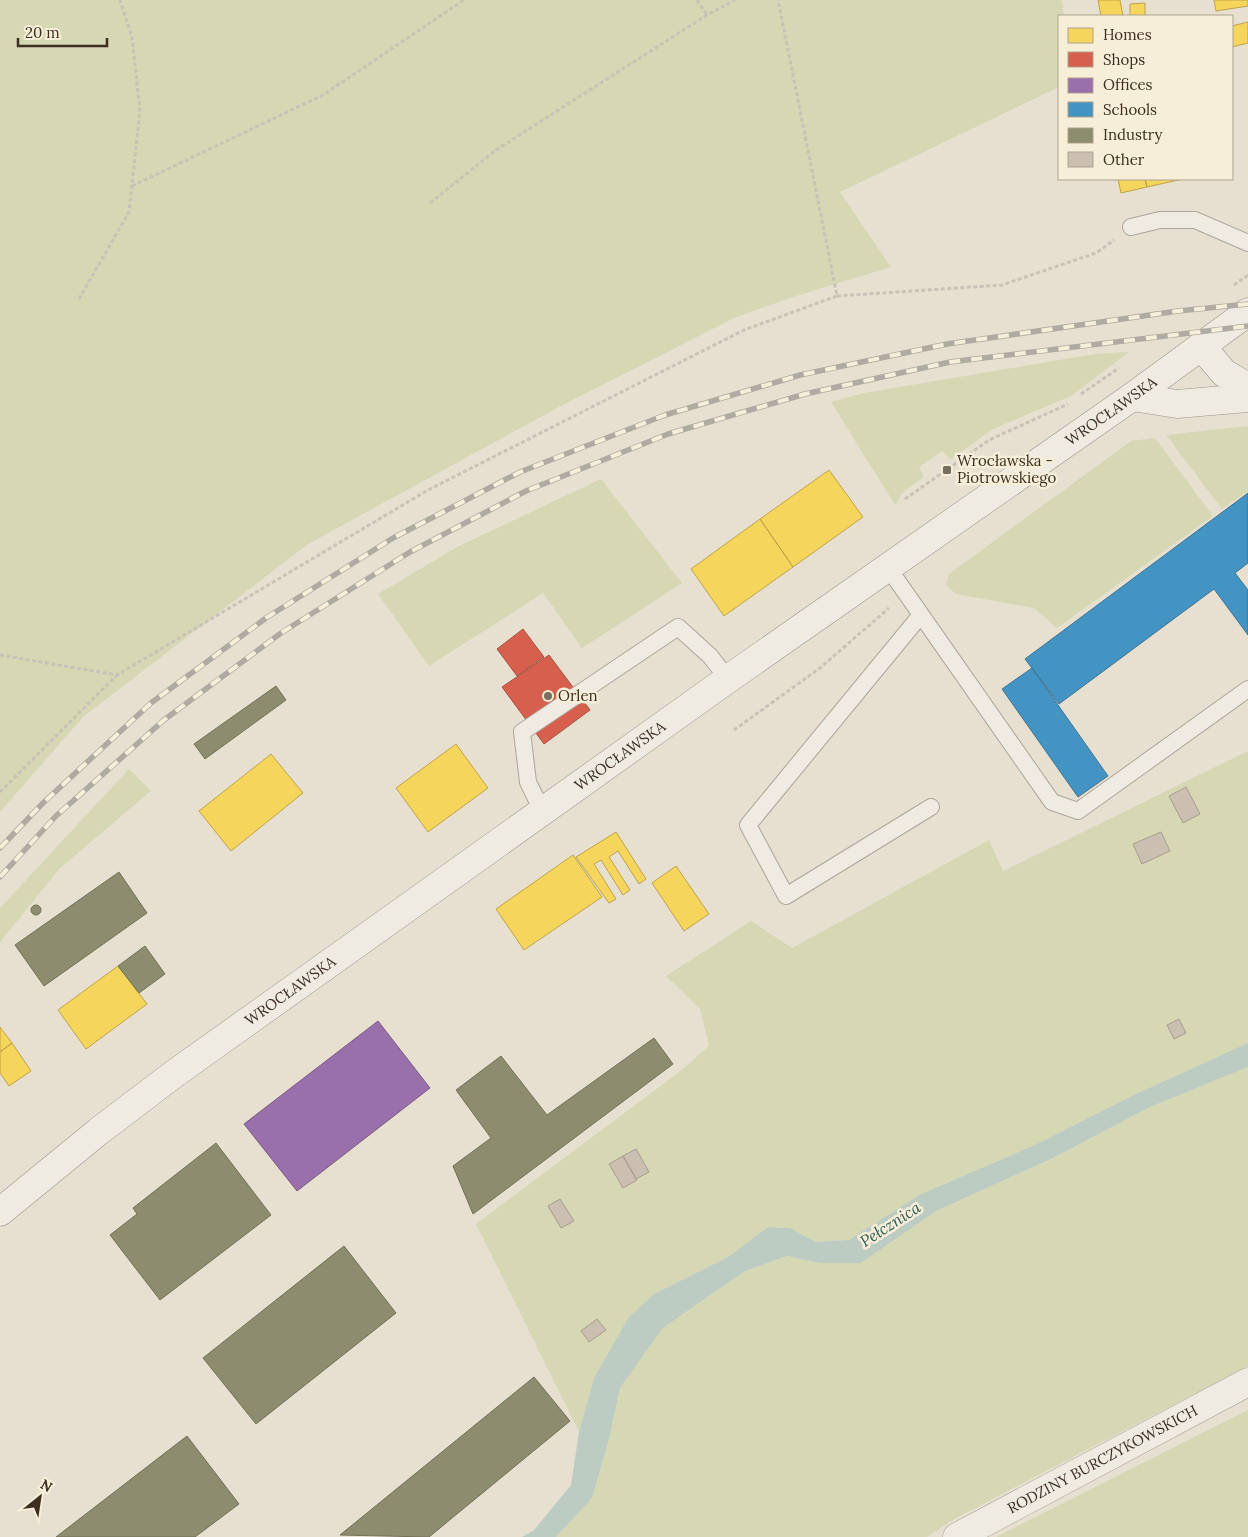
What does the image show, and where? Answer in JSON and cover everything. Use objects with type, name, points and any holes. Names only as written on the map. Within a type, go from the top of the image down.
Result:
[{"type":"main road","name":"WROCŁAWSKA","points":[[0,1212],[62,1160],[174,1074],[728,679],[889,569],[1132,397],[1248,312]]},
{"type":"main road","points":[[1201,346],[1224,373],[1248,387]]},
{"type":"main road","points":[[1132,397],[1177,404],[1248,398]]},
{"type":"main road","name":"RODZINY BURCZYKOWSKICH","points":[[957,1537],[1248,1382]]},
{"type":"lane","points":[[1131,227],[1160,220],[1195,220],[1248,243]]},
{"type":"lane","points":[[889,569],[920,616],[1052,802],[1078,811],[1248,689]]},
{"type":"lane","points":[[920,616],[748,824],[786,896],[930,807]]},
{"type":"lane","points":[[542,811],[528,782],[522,732],[678,627],[710,656],[728,679]]},
{"type":"path","points":[[79,299],[129,212],[140,111],[132,37],[120,0]]},
{"type":"path","points":[[132,186],[323,94],[464,0]]},
{"type":"path","points":[[697,0],[707,15]]},
{"type":"path","points":[[430,203],[496,150],[707,15],[735,0]]},
{"type":"path","points":[[778,0],[837,296]]},
{"type":"path","points":[[0,792],[118,675],[428,490],[744,330],[837,296],[1002,285],[1096,253],[1131,227]]},
{"type":"path","points":[[905,499],[989,440],[1066,405]]},
{"type":"path","points":[[734,730],[820,668],[906,594]]},
{"type":"path","points":[[0,656],[118,675]]},
{"type":"green space","points":[[0,0],[1062,0],[1064,15],[1058,15],[1058,87],[840,192],[891,267],[793,297],[736,317],[559,407],[308,544],[83,717],[0,812]]},
{"type":"green space","points":[[1129,352],[1071,396],[993,429],[950,460],[942,451],[919,467],[924,477],[902,493],[895,505],[831,402],[864,393],[1095,354]]},
{"type":"green space","points":[[1248,426],[1248,493],[1222,509],[1166,435]]},
{"type":"green space","points":[[1155,438],[1213,516],[1057,628],[1034,608],[956,594],[946,585],[949,574],[1131,441]]},
{"type":"green space","points":[[601,479],[682,583],[582,648],[543,593],[429,666],[378,594],[459,546]]},
{"type":"green space","points":[[1248,751],[1248,1043],[1136,1094],[1037,1144],[919,1195],[849,1240],[816,1242],[790,1228],[768,1227],[728,1257],[654,1294],[594,1378],[579,1432],[476,1224],[678,1073],[709,1046],[700,1009],[666,976],[751,921],[792,948],[989,840],[1003,871]]},
{"type":"green space","points":[[129,769],[151,791],[60,868],[0,942],[0,908]]},
{"type":"green space","points":[[1248,1067],[1248,1366],[954,1519],[927,1537],[556,1537],[592,1498],[609,1439],[620,1388],[663,1328],[745,1271],[787,1256],[819,1263],[861,1263],[936,1211],[1053,1158],[1150,1107]]},
{"type":"green space","points":[[1248,1410],[1248,1537],[996,1537]]},
{"type":"water","name":"Pełcznica","points":[[1248,1043],[1248,1067],[1150,1107],[1053,1158],[936,1211],[861,1263],[819,1263],[787,1256],[745,1271],[663,1328],[620,1388],[609,1439],[592,1498],[556,1537],[522,1537],[534,1530],[571,1485],[579,1432],[594,1378],[629,1317],[654,1294],[728,1257],[768,1227],[790,1228],[816,1242],[849,1240],[919,1195],[1037,1144],[1136,1094]]},
{"type":"building: Homes","points":[[1098,0],[1120,0],[1123,15],[1101,15]]},
{"type":"building: Homes","points":[[1214,0],[1248,0],[1248,6],[1216,11]]},
{"type":"building: Homes","points":[[1145,3],[1145,15],[1130,15],[1130,4]]},
{"type":"building: Homes","points":[[1248,22],[1248,43],[1233,47],[1233,26]]},
{"type":"building: Homes","points":[[1118,180],[1145,180],[1147,187],[1121,193]]},
{"type":"building: Homes","points":[[1145,180],[1178,180],[1147,187]]},
{"type":"building: Homes","points":[[829,470],[863,517],[793,567],[760,519]]},
{"type":"building: Homes","points":[[760,519],[793,567],[724,616],[691,569]]},
{"type":"building: Homes","points":[[456,744],[488,788],[428,832],[396,788]]},
{"type":"building: Homes","points":[[271,754],[303,793],[231,851],[199,811]]},
{"type":"building: Homes","points":[[616,832],[646,879],[639,884],[618,851],[609,857],[630,890],[623,895],[601,860],[594,864],[616,899],[609,903],[576,857]]},
{"type":"building: Homes","points":[[573,855],[602,897],[524,950],[496,909]]},
{"type":"building: Homes","points":[[676,866],[709,914],[684,931],[652,883]]},
{"type":"building: Homes","points":[[118,966],[147,1004],[86,1049],[58,1010]]},
{"type":"building: Homes","points":[[0,1027],[12,1043],[0,1052]]},
{"type":"building: Homes","points":[[12,1043],[31,1071],[9,1086],[0,1073],[0,1052]]},
{"type":"building: Shops","points":[[523,629],[544,657],[517,676],[497,649]]},
{"type":"building: Shops","points":[[549,655],[590,710],[544,744],[502,687]]},
{"type":"building: Offices","points":[[378,1021],[430,1088],[297,1191],[244,1124]]},
{"type":"building: Schools","points":[[1248,493],[1248,563],[1235,573],[1248,590],[1248,635],[1214,589],[1059,704],[1025,659]]},
{"type":"building: Schools","points":[[1032,668],[1108,776],[1078,797],[1002,689]]},
{"type":"building: Industry","points":[[276,686],[286,700],[205,759],[194,744]]},
{"type":"building: Industry","points":[[119,872],[147,913],[44,986],[15,945]]},
{"type":"building: Industry","points":[[36,905],[41,910],[36,915],[31,910]]},
{"type":"building: Industry","points":[[145,946],[165,974],[139,993],[118,966]]},
{"type":"building: Industry","points":[[654,1038],[673,1064],[473,1214],[453,1166],[491,1138],[456,1090],[501,1056],[547,1115]]},
{"type":"building: Industry","points":[[216,1143],[271,1215],[160,1300],[110,1235],[137,1214],[133,1208]]},
{"type":"building: Industry","points":[[344,1246],[396,1313],[256,1424],[203,1358]]},
{"type":"building: Industry","points":[[534,1377],[570,1421],[429,1537],[340,1535]]},
{"type":"building: Industry","points":[[187,1436],[239,1504],[195,1537],[56,1537]]},
{"type":"building: Other","points":[[1186,787],[1200,814],[1183,823],[1169,796]]},
{"type":"building: Other","points":[[1161,832],[1170,851],[1142,864],[1133,844]]},
{"type":"building: Other","points":[[1179,1019],[1186,1033],[1174,1039],[1167,1025]]},
{"type":"building: Other","points":[[636,1149],[649,1172],[636,1179],[623,1156]]},
{"type":"building: Other","points":[[623,1156],[637,1180],[623,1188],[609,1164]]},
{"type":"building: Other","points":[[560,1199],[574,1221],[561,1228],[548,1206]]},
{"type":"building: Other","points":[[597,1319],[606,1330],[589,1342],[581,1331]]},
{"type":"railway","points":[[0,848],[43,803],[151,703],[266,618],[393,538],[520,472],[665,415],[800,375],[947,344],[1178,311],[1248,304]]},
{"type":"railway","points":[[0,877],[56,816],[164,720],[281,633],[410,552],[526,491],[668,434],[805,394],[950,362],[1248,326]]},
{"type":"place","name":"Wrocławska - Piotrowskiego","points":[[947,470]]},
{"type":"place","name":"Orlen","points":[[548,696]]}]
